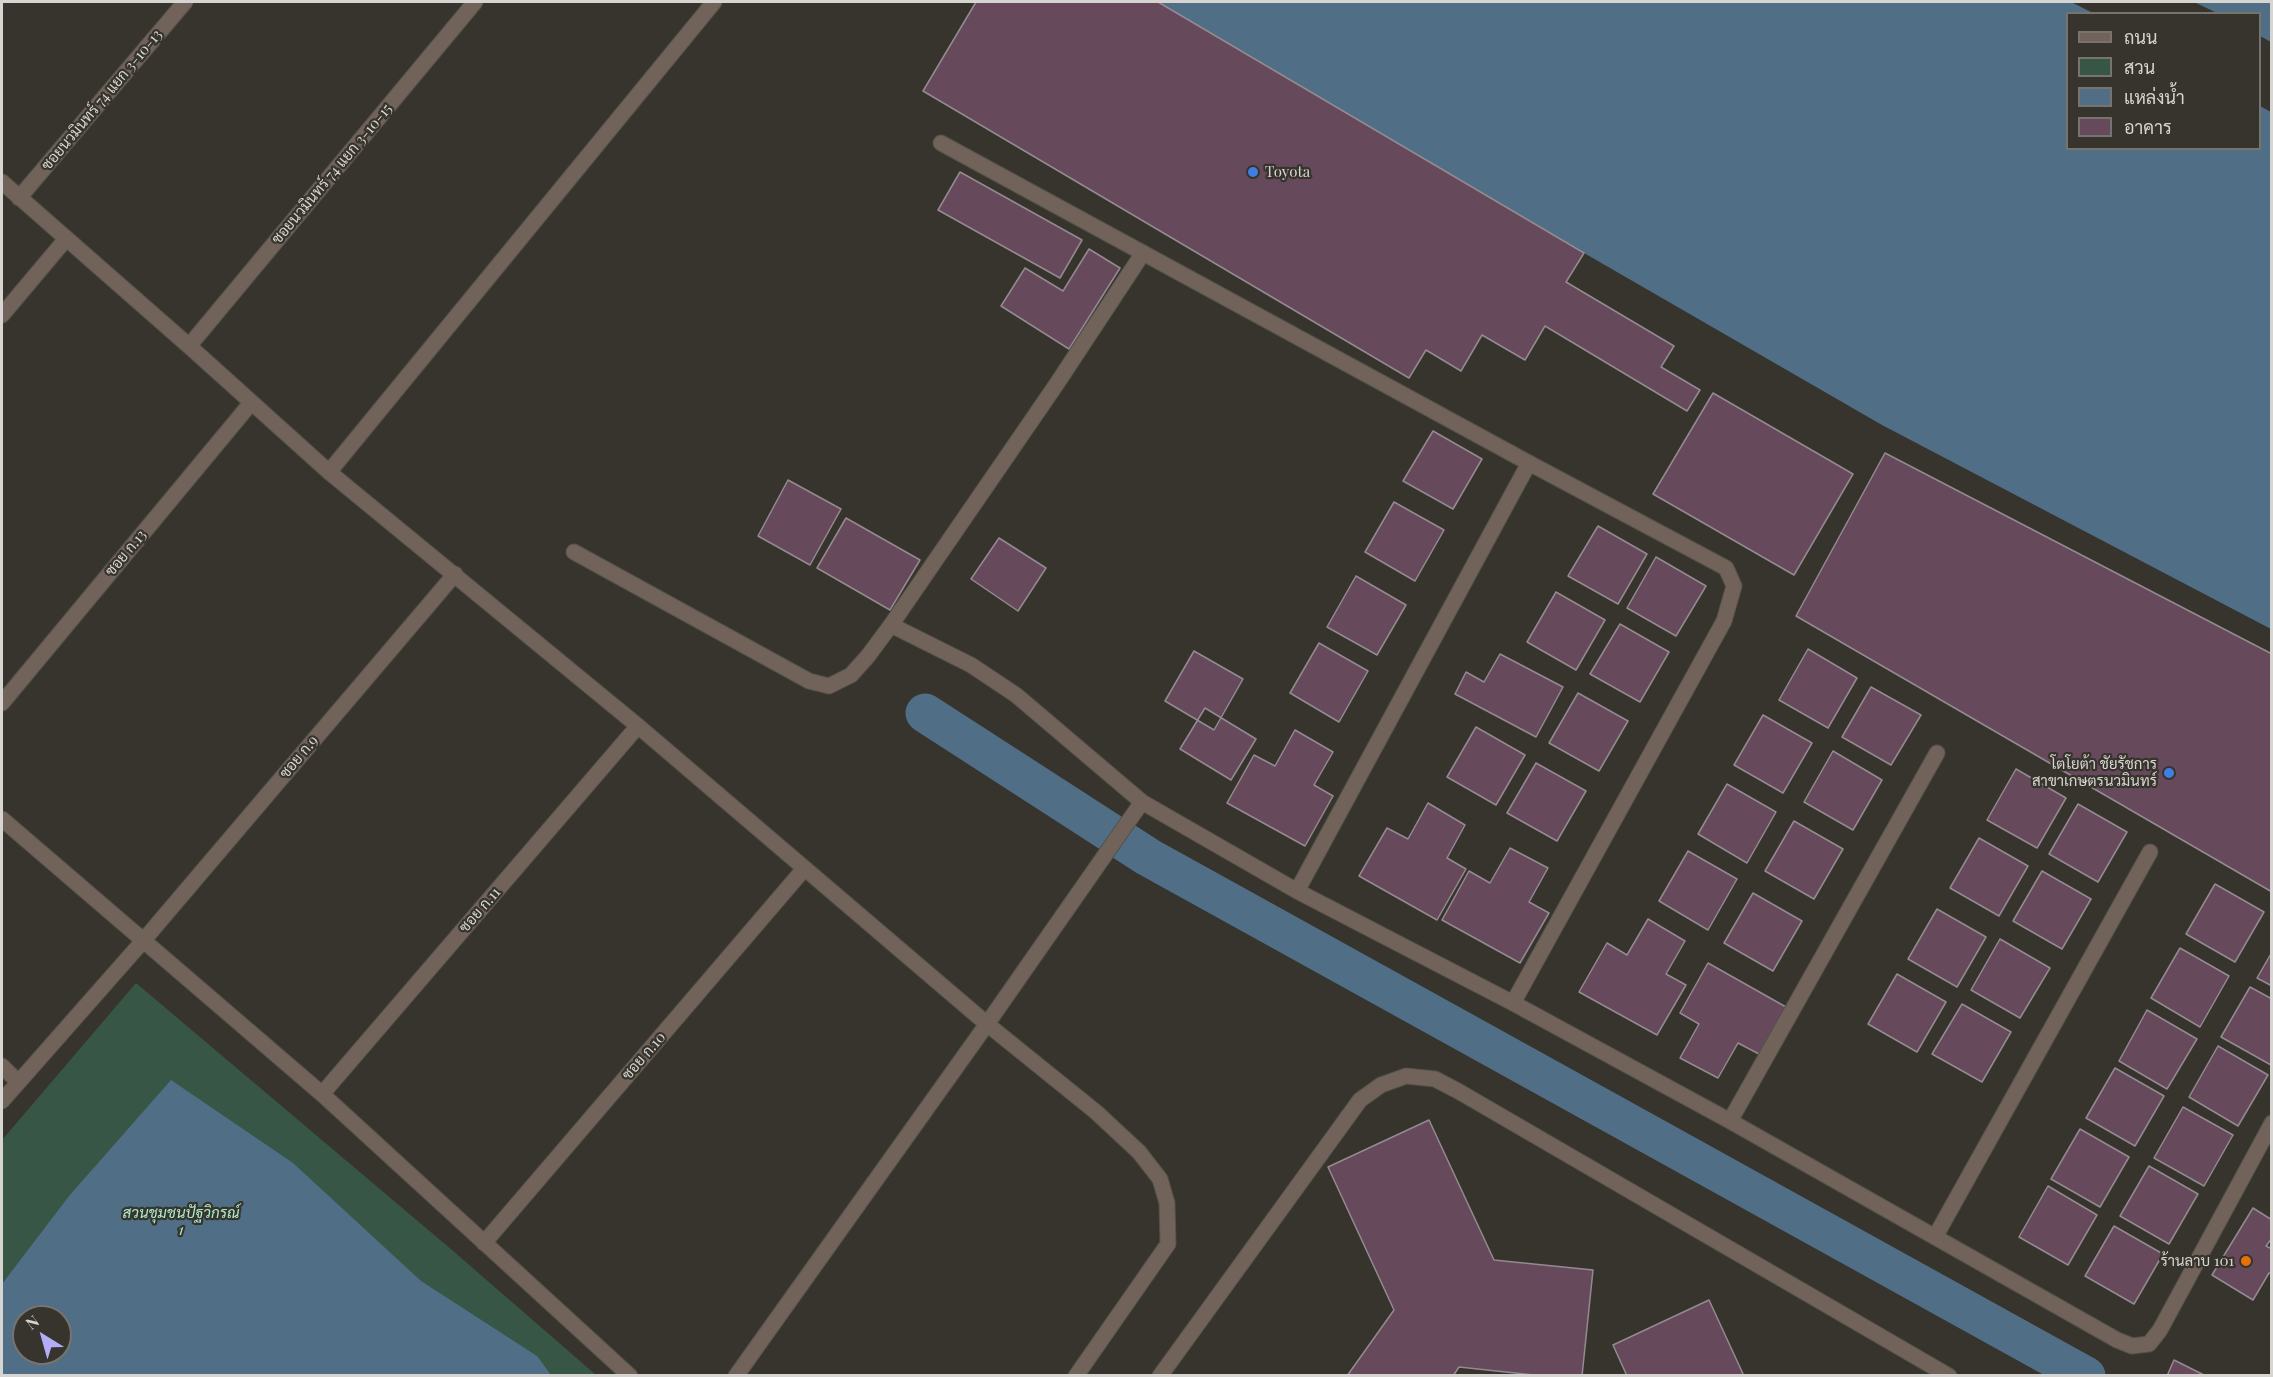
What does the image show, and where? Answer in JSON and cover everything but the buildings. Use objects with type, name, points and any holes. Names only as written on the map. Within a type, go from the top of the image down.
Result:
[{"type":"street","name":"ซอยนวมินทร์ 74 แยก 3-10-13","points":[[19,198],[184,2]]},
{"type":"street","name":"ซอยนวมินทร์ 74 แยก 3-10-15","points":[[189,346],[475,2]]},
{"type":"street","points":[[328,472],[714,2]]},
{"type":"street","points":[[940,143],[1726,568],[1734,586],[1724,621],[1513,1003]]},
{"type":"street","points":[[2,182],[328,472],[638,726],[987,1024],[1096,1112],[1139,1152],[1160,1179],[1167,1203],[1168,1244],[1076,1376]]},
{"type":"street","points":[[2,315],[66,239]]},
{"type":"street","points":[[574,552],[809,681],[829,686],[851,675],[891,625],[1056,385],[1143,253]]},
{"type":"street","name":"ซอย ก.13","points":[[2,703],[251,403]]},
{"type":"street","points":[[1297,891],[1529,463]]},
{"type":"street","name":"ซอย ก.9","points":[[2,1101],[143,941],[455,574]]},
{"type":"street","points":[[891,625],[972,665],[1016,695],[1142,802],[1297,891],[1513,1003],[1730,1121],[2117,1340],[2132,1346],[2149,1344],[2160,1330],[2271,1123]]},
{"type":"street","name":"ซอย ก.11","points":[[322,1094],[638,726]]},
{"type":"street","points":[[1730,1121],[1937,753]]},
{"type":"street","points":[[736,1376],[1142,802]]},
{"type":"street","points":[[2,819],[322,1094],[630,1376]]},
{"type":"street","points":[[1935,1237],[2150,852]]},
{"type":"street","name":"ซอย ก.10","points":[[484,1243],[804,869]]},
{"type":"street","points":[[2,1066],[18,1082]]},
{"type":"street","points":[[1160,1376],[1360,1100],[1381,1085],[1406,1076],[1435,1079],[1458,1091],[1949,1376]]},
{"type":"green space","name":"สวนชุมชนปัฐวิกรณ์ 1","points":[[136,983],[596,1375],[2,1376],[2,1140]]},
{"type":"water","points":[[1158,2],[2071,2],[2091,12],[2066,12],[2066,150],[2261,150],[2261,107],[2271,112],[2271,629],[1882,425],[1584,253]]},
{"type":"water","points":[[2194,2],[2271,2],[2271,42],[2261,37],[2261,12],[2215,12]]},
{"type":"water","name":"สวนชุมชนปัฐวิกรณ์ 1","points":[[171,1080],[293,1163],[421,1281],[537,1356],[551,1375],[2,1375],[2,1284],[69,1196]]},
{"type":"waterway","points":[[925,713],[1148,857],[2086,1376]]},
{"type":"place","name":"Toyota","points":[[1253,172]]},
{"type":"place","name":"โตโยต้า ชัยรัชการ สาขาเกษตรนวมินทร์","points":[[2169,773]]},
{"type":"place","name":"ร้านลาบ 101","points":[[2246,1261]]}]
